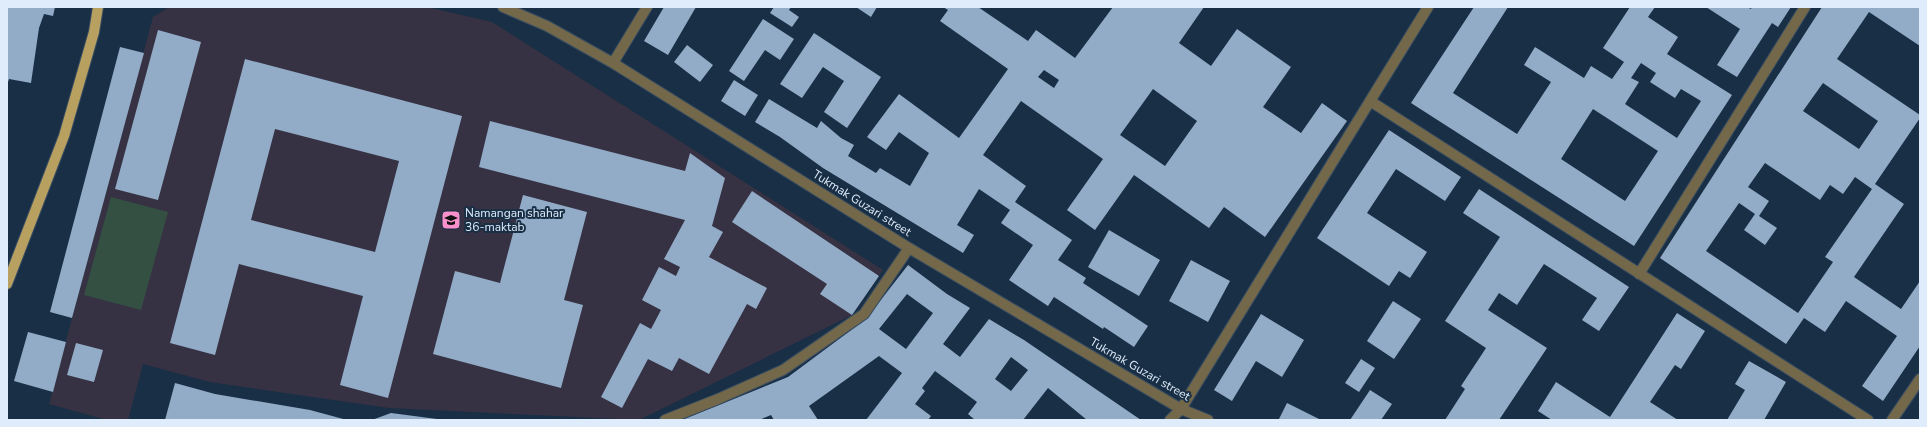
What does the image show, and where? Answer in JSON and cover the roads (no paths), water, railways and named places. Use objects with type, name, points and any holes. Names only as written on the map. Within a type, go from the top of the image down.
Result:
[{"type":"main road","points":[[8,280],[64,136],[94,32],[98,7]]},
{"type":"street","name":"Tukmak Guzari street","points":[[503,7],[547,26],[613,63],[909,248],[1181,409],[1208,420]]},
{"type":"street","points":[[613,63],[647,7]]},
{"type":"street","points":[[1170,420],[1181,409],[1428,7]]},
{"type":"street","points":[[1639,274],[1805,7]]},
{"type":"street","points":[[1370,101],[1868,420]]},
{"type":"street","points":[[665,420],[718,399],[782,370],[864,314],[909,248]]},
{"type":"street","points":[[1892,420],[1920,379]]},
{"type":"place","name":"Namangan shahar 36-maktab","points":[[451,220]]}]
